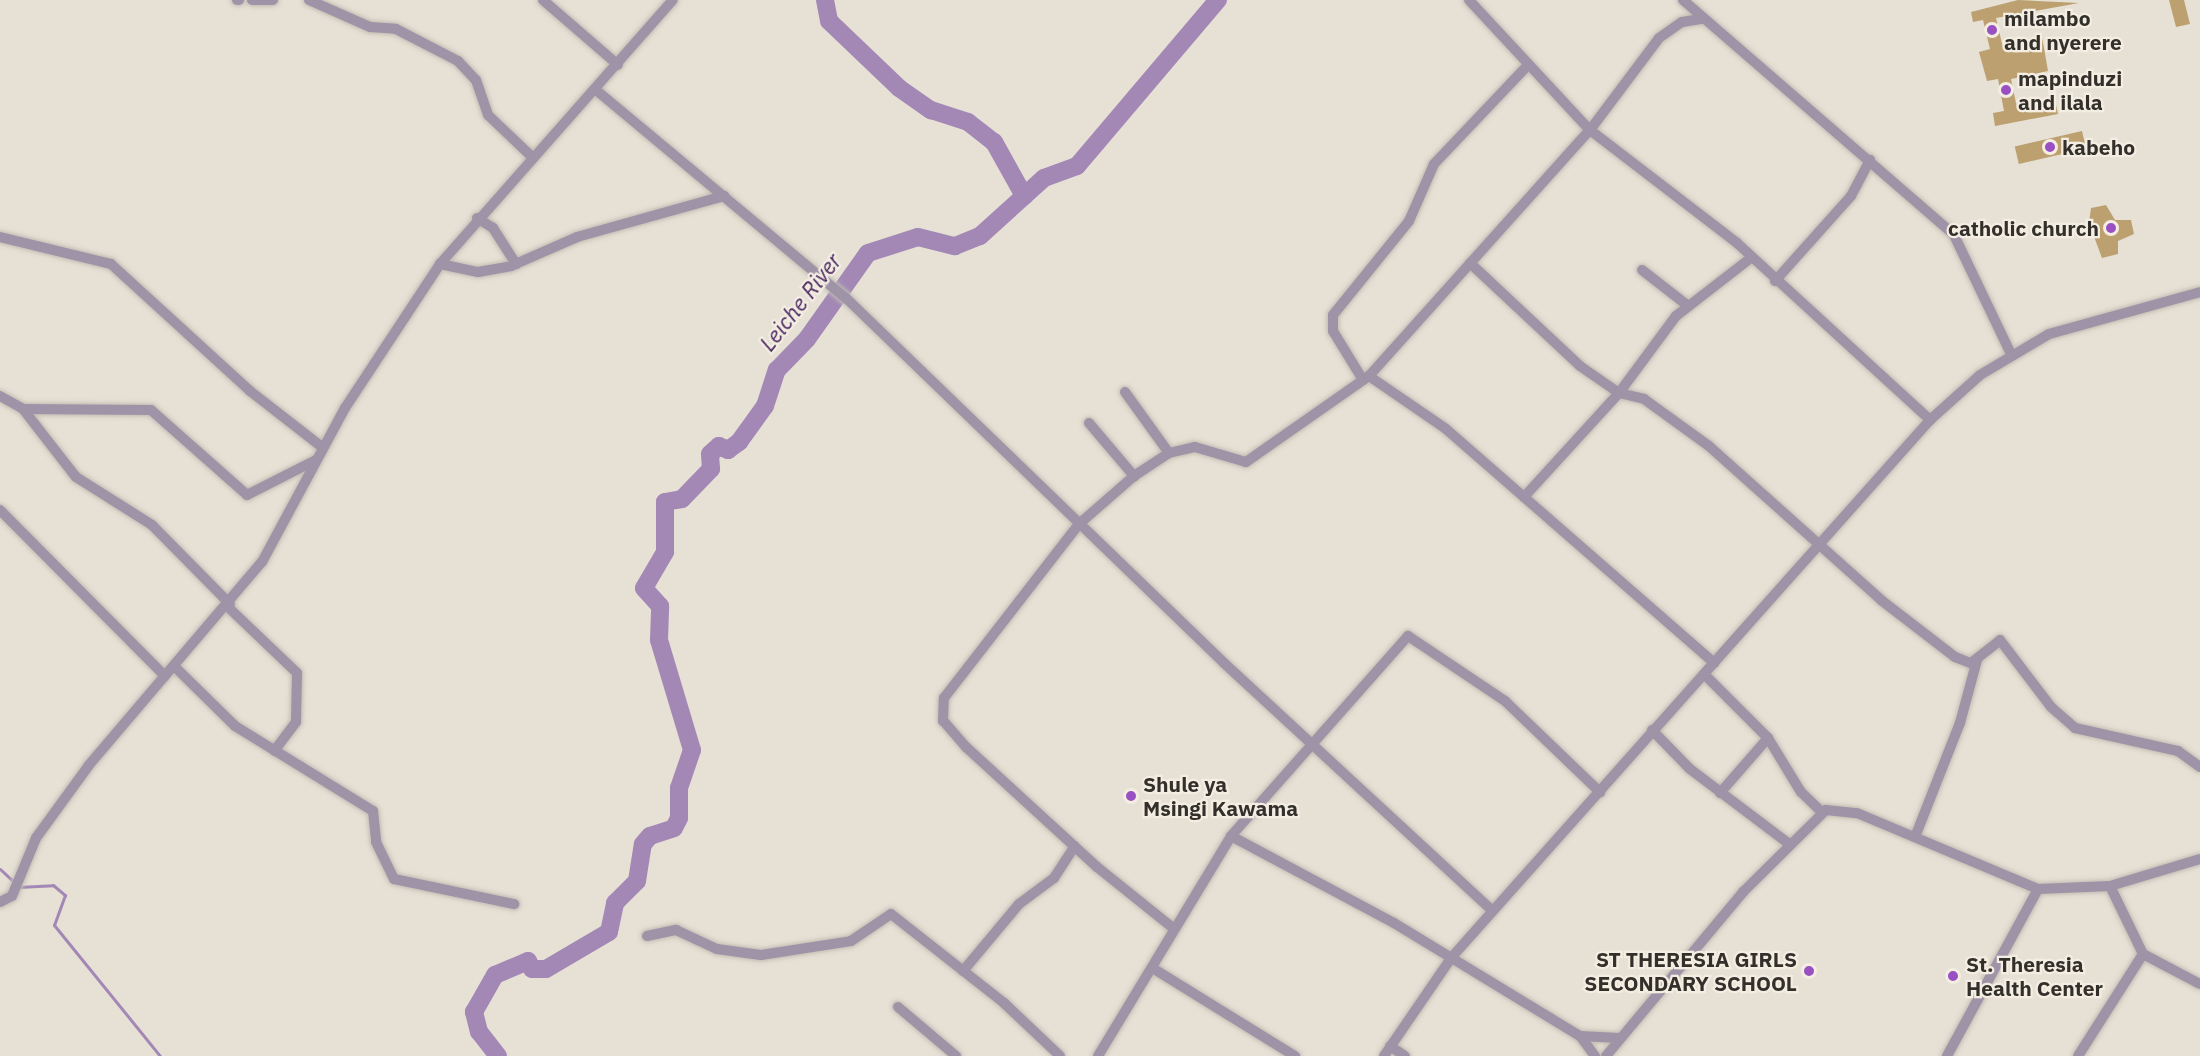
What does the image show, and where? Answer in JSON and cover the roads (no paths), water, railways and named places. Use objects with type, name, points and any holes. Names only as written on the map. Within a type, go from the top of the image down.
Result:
[{"type":"street","points":[[252,0],[273,0]]},
{"type":"street","points":[[309,0],[370,27],[396,29],[458,61],[477,80],[488,115],[531,156]]},
{"type":"street","points":[[543,0],[618,65]]},
{"type":"street","points":[[0,902],[12,896],[36,838],[58,806],[165,676],[229,606],[275,541],[322,447],[440,264],[531,156],[596,90],[673,0]]},
{"type":"street","points":[[1469,0],[1527,66],[1590,130],[1752,257],[1775,281],[1930,420]]},
{"type":"street","points":[[1683,0],[1701,19],[1870,160],[1954,236],[2011,354]]},
{"type":"street","points":[[1173,928],[1075,846],[966,747],[943,721],[939,706],[1079,524],[1134,476],[1169,453],[1195,447],[1246,462],[1366,378],[1590,130],[1659,38],[1682,22],[1701,19]]},
{"type":"street","points":[[1527,66],[1434,164],[1409,221],[1333,315],[1337,340],[1366,378],[1419,407],[1714,663]]},
{"type":"street","points":[[596,90],[832,286],[1313,746],[1492,910]]},
{"type":"street","points":[[1775,281],[1851,196],[1870,160]]},
{"type":"street","points":[[440,264],[478,272],[516,264],[577,237],[724,196]]},
{"type":"street","points":[[477,218],[493,228],[516,264]]},
{"type":"street","points":[[0,237],[111,264],[250,390],[322,447]]},
{"type":"street","points":[[1524,497],[1619,393],[1687,305],[1752,257]]},
{"type":"street","points":[[1470,263],[1580,366],[1619,393],[1644,399],[1686,429],[1955,657],[1971,663],[2000,640],[2051,707],[2075,728],[2178,751],[2200,766]]},
{"type":"street","points":[[1642,270],[1687,305]]},
{"type":"street","points":[[1384,1056],[1451,958],[1492,910],[1600,792],[1652,730],[1930,420],[2011,354],[2093,318],[2200,292]]},
{"type":"street","points":[[1125,392],[1169,453]]},
{"type":"street","points":[[0,396],[23,410],[76,477],[152,525],[297,673],[296,722],[274,751]]},
{"type":"street","points":[[23,410],[151,410],[247,495],[316,460]]},
{"type":"street","points":[[1089,423],[1134,476]]},
{"type":"street","points":[[0,510],[165,676]]},
{"type":"street","points":[[1098,1056],[1154,969],[1173,928],[1231,836],[1408,636],[1505,701],[1600,792]]},
{"type":"street","points":[[1915,837],[1960,723],[1977,660]]},
{"type":"street","points":[[175,667],[235,726],[373,811],[376,842],[394,879],[514,904]]},
{"type":"street","points":[[1704,674],[1768,738],[1801,792],[1822,812]]},
{"type":"street","points":[[1652,730],[1720,793],[1789,844]]},
{"type":"street","points":[[1720,793],[1768,738]]},
{"type":"street","points":[[1606,1056],[1619,1038],[1789,844],[1822,812],[1842,808],[2038,889],[2110,886],[2200,859]]},
{"type":"street","points":[[1231,836],[1451,958],[1580,1036],[1595,1056]]},
{"type":"street","points":[[963,971],[1019,904],[1054,878],[1075,846]]},
{"type":"street","points":[[2110,886],[2143,954],[2200,984]]},
{"type":"street","points":[[1947,1056],[2038,889]]},
{"type":"street","points":[[647,936],[676,930],[717,949],[760,955],[851,940],[891,914],[963,971],[1060,1056]]},
{"type":"street","points":[[2078,1056],[2143,954]]},
{"type":"street","points":[[1154,969],[1295,1056]]},
{"type":"street","points":[[898,1007],[956,1056]]},
{"type":"street","points":[[1580,1036],[1619,1038]]},
{"type":"street","points":[[1390,1046],[1406,1056]]},
{"type":"waterway","points":[[825,0],[829,21],[899,88],[931,110],[968,122],[994,142],[1024,196]]},
{"type":"waterway","name":"Leiche River","points":[[498,1056],[479,1032],[474,1012],[495,975],[528,961],[532,969],[546,969],[609,932],[615,903],[637,881],[643,844],[650,836],[674,828],[679,818],[679,788],[692,750],[659,640],[660,606],[644,588],[665,552],[665,502],[682,499],[711,469],[710,454],[719,446],[728,450],[739,442],[765,406],[777,370],[807,339],[868,253],[918,237],[955,246],[980,236],[1044,178],[1077,166],[1218,0]]},
{"type":"waterway","points":[[0,869],[14,882]]},
{"type":"waterway","points":[[18,887],[53,885],[65,895],[54,925],[160,1056]]},
{"type":"place","name":"milambo and nyerere","points":[[1992,30]]},
{"type":"place","name":"mapinduzi and ilala","points":[[2006,90]]},
{"type":"place","name":"kabeho","points":[[2050,147]]},
{"type":"place","name":"catholic church","points":[[2111,228]]},
{"type":"place","name":"Shule ya Msingi Kawama","points":[[1131,796]]},
{"type":"place","name":"ST THERESIA GIRLS SECONDARY SCHOOL","points":[[1809,971]]},
{"type":"place","name":"St. Theresia Health Center","points":[[1953,976]]}]
